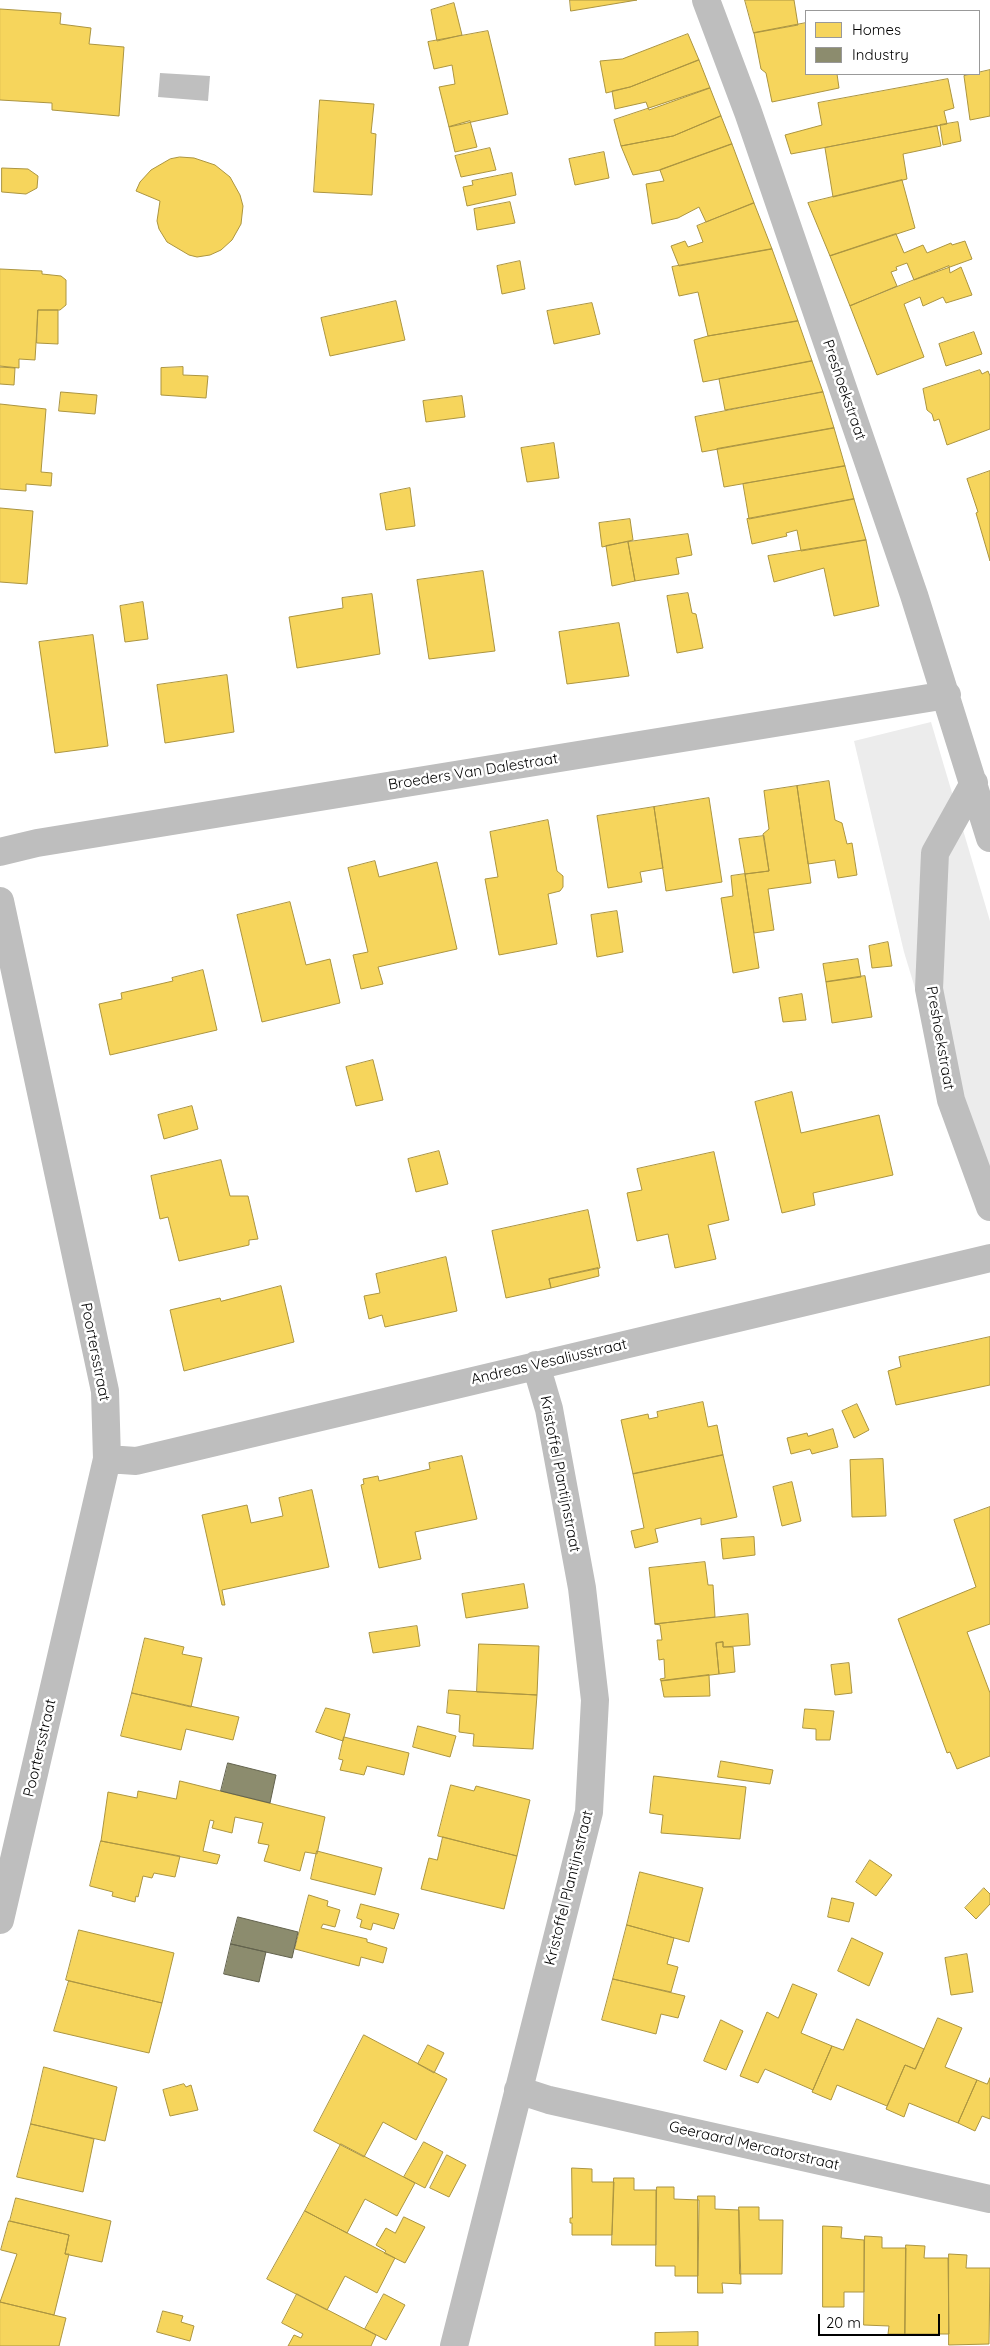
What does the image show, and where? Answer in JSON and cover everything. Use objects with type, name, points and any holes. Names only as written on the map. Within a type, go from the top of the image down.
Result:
[{"type":"street","name":"Preshoekstraat","points":[[706,0],[748,112],[914,595],[947,695],[990,838]]},
{"type":"street","name":"Broeders Van Dalestraat","points":[[0,852],[56,840],[947,695]]},
{"type":"street","name":"Preshoekstraat","points":[[974,783],[935,853],[929,989],[951,1100],[990,1207]]},
{"type":"street","name":"Poortersstraat","points":[[0,900],[105,1391],[107,1459],[0,1920]]},
{"type":"street","name":"Andreas Vesaliusstraat","points":[[107,1459],[136,1461],[536,1364],[990,1258]]},
{"type":"street","name":"Kristoffel Plantijnstraat","points":[[454,2346],[589,1812],[595,1700],[582,1588],[548,1410],[536,1364]]},
{"type":"street","name":"Geeraard Mercatorstraat","points":[[518,2090],[558,2102],[990,2199]]},
{"type":"shaded area","points":[[160,73],[210,76],[208,101],[158,97]]},
{"type":"shaded area","points":[[931,722],[990,921],[990,1193],[938,1064],[904,952],[854,741]]},
{"type":"building: Homes","points":[[570,0],[637,0],[571,11]]},
{"type":"building: Homes","points":[[745,0],[794,0],[798,25],[754,33]]},
{"type":"building: Homes","points":[[454,3],[462,35],[437,41],[431,10]]},
{"type":"building: Homes","points":[[0,9],[61,13],[60,24],[91,28],[89,44],[124,47],[119,116],[52,110],[52,103],[0,100]]},
{"type":"building: Homes","points":[[805,23],[805,75],[837,75],[839,88],[772,102],[766,73],[761,69],[754,33]]},
{"type":"building: Homes","points":[[488,31],[508,114],[449,127],[439,87],[455,84],[452,65],[434,69],[428,42]]},
{"type":"building: Homes","points":[[688,34],[699,60],[630,87],[606,93],[600,61],[622,59]]},
{"type":"building: Homes","points":[[699,60],[710,88],[649,110],[646,102],[615,109],[612,91],[630,87]]},
{"type":"building: Homes","points":[[990,70],[990,116],[970,120],[964,76],[980,75],[980,72]]},
{"type":"building: Homes","points":[[948,79],[954,108],[944,111],[947,124],[791,154],[785,135],[822,125],[818,103]]},
{"type":"building: Homes","points":[[710,88],[721,116],[673,136],[621,146],[614,120]]},
{"type":"building: Homes","points":[[320,100],[374,104],[371,133],[376,134],[372,195],[314,192]]},
{"type":"building: Homes","points":[[721,116],[732,144],[660,170],[633,175],[621,146],[673,136]]},
{"type":"building: Homes","points":[[470,121],[477,147],[455,152],[449,127]]},
{"type":"building: Homes","points":[[958,122],[961,141],[943,145],[940,125]]},
{"type":"building: Homes","points":[[937,126],[941,146],[903,154],[907,179],[833,197],[825,148]]},
{"type":"building: Homes","points":[[732,144],[754,203],[706,222],[699,207],[678,218],[652,224],[646,184],[664,181],[660,170]]},
{"type":"building: Homes","points":[[490,148],[496,170],[461,177],[455,156]]},
{"type":"building: Homes","points":[[604,152],[609,178],[575,185],[569,159]]},
{"type":"building: Homes","points":[[180,157],[194,158],[215,165],[230,177],[240,195],[243,206],[241,224],[232,240],[221,250],[210,255],[197,257],[189,255],[167,242],[159,229],[157,221],[160,201],[136,191],[140,182],[151,170],[170,159]]},
{"type":"building: Homes","points":[[2,168],[28,169],[38,176],[37,188],[26,194],[2,192]]},
{"type":"building: Homes","points":[[512,173],[516,195],[467,206],[463,187],[473,185],[472,181]]},
{"type":"building: Homes","points":[[902,180],[915,228],[830,256],[808,203]]},
{"type":"building: Homes","points":[[510,202],[515,223],[477,230],[474,209]]},
{"type":"building: Homes","points":[[754,203],[772,249],[679,266],[671,246],[685,241],[688,247],[703,242],[697,226]]},
{"type":"building: Homes","points":[[896,234],[904,253],[923,245],[927,253],[951,243],[952,245],[965,241],[972,259],[914,280],[907,263],[896,267],[897,270],[891,272],[897,286],[850,306],[830,256]]},
{"type":"building: Homes","points":[[772,249],[798,321],[708,336],[698,292],[679,296],[672,267]]},
{"type":"building: Homes","points":[[520,261],[525,289],[502,294],[497,266]]},
{"type":"building: Homes","points":[[949,266],[950,273],[961,267],[972,295],[946,303],[943,297],[923,306],[920,297],[904,304],[924,357],[877,375],[850,306]]},
{"type":"building: Homes","points":[[0,269],[42,271],[42,274],[61,276],[66,280],[66,305],[60,310],[38,310],[35,360],[19,359],[19,368],[0,366]]},
{"type":"building: Homes","points":[[396,301],[405,340],[330,356],[321,318]]},
{"type":"building: Homes","points":[[592,303],[600,334],[554,344],[547,311]]},
{"type":"building: Homes","points":[[38,310],[58,310],[58,344],[37,343]]},
{"type":"building: Homes","points":[[798,321],[812,361],[703,382],[694,340]]},
{"type":"building: Homes","points":[[974,332],[982,354],[946,366],[939,344]]},
{"type":"building: Homes","points":[[812,361],[823,392],[725,410],[719,379]]},
{"type":"building: Homes","points":[[0,367],[15,368],[14,385],[0,384]]},
{"type":"building: Homes","points":[[183,367],[183,375],[208,376],[206,398],[161,395],[161,368]]},
{"type":"building: Homes","points":[[980,370],[982,374],[988,371],[990,376],[990,429],[947,445],[939,419],[934,421],[932,414],[927,410],[923,389]]},
{"type":"building: Homes","points":[[61,392],[97,395],[95,414],[59,411]]},
{"type":"building: Homes","points":[[823,392],[834,428],[702,452],[695,417]]},
{"type":"building: Homes","points":[[462,396],[465,417],[426,422],[423,401]]},
{"type":"building: Homes","points":[[0,404],[46,409],[41,472],[52,473],[51,486],[26,484],[26,491],[0,489]]},
{"type":"building: Homes","points":[[834,428],[845,466],[724,487],[717,449]]},
{"type":"building: Homes","points":[[554,443],[559,478],[527,482],[521,448]]},
{"type":"building: Homes","points":[[845,466],[854,499],[749,519],[743,484]]},
{"type":"building: Homes","points":[[990,471],[990,561],[976,513],[978,512],[967,479]]},
{"type":"building: Homes","points":[[410,488],[415,526],[386,530],[380,494]]},
{"type":"building: Homes","points":[[854,499],[866,540],[801,551],[797,530],[786,533],[787,536],[752,544],[747,519]]},
{"type":"building: Homes","points":[[0,508],[33,511],[27,584],[0,582]]},
{"type":"building: Homes","points":[[630,519],[633,540],[602,547],[599,523]]},
{"type":"building: Homes","points":[[688,534],[692,555],[676,558],[679,574],[635,581],[628,542]]},
{"type":"building: Homes","points":[[866,540],[879,606],[834,616],[824,568],[774,582],[768,556]]},
{"type":"building: Homes","points":[[628,542],[635,581],[612,586],[606,546]]},
{"type":"building: Homes","points":[[483,571],[495,651],[429,659],[417,580]]},
{"type":"building: Homes","points":[[688,593],[692,613],[696,614],[703,648],[677,653],[667,596]]},
{"type":"building: Homes","points":[[372,594],[380,654],[297,668],[289,617],[343,608],[342,598]]},
{"type":"building: Homes","points":[[143,602],[148,639],[125,642],[120,606]]},
{"type":"building: Homes","points":[[619,623],[629,676],[567,684],[559,632]]},
{"type":"building: Homes","points":[[93,635],[108,746],[55,753],[39,642]]},
{"type":"building: Homes","points":[[227,675],[234,732],[165,743],[157,685]]},
{"type":"building: Homes","points":[[829,781],[835,820],[842,823],[847,844],[852,843],[857,875],[838,878],[835,860],[808,864],[797,786]]},
{"type":"building: Homes","points":[[797,786],[811,883],[768,889],[774,930],[754,933],[745,874],[769,871],[763,834],[769,829],[764,791]]},
{"type":"building: Homes","points":[[709,798],[722,882],[666,891],[654,807]]},
{"type":"building: Homes","points":[[654,807],[663,868],[640,872],[642,882],[608,888],[597,816]]},
{"type":"building: Homes","points":[[548,820],[557,871],[563,876],[563,887],[560,891],[548,894],[557,944],[499,955],[485,879],[498,877],[490,832]]},
{"type":"building: Homes","points":[[764,836],[769,871],[745,874],[739,839]]},
{"type":"building: Homes","points":[[375,861],[379,877],[437,862],[457,949],[378,967],[383,984],[361,989],[353,955],[368,952],[348,868]]},
{"type":"building: Homes","points":[[745,874],[759,968],[733,973],[721,898],[733,896],[731,876]]},
{"type":"building: Homes","points":[[290,902],[306,965],[330,959],[340,1003],[262,1022],[237,915]]},
{"type":"building: Homes","points":[[617,911],[623,952],[597,957],[591,915]]},
{"type":"building: Homes","points":[[888,942],[892,966],[872,968],[869,946]]},
{"type":"building: Homes","points":[[858,959],[861,977],[826,982],[823,964]]},
{"type":"building: Homes","points":[[203,970],[217,1030],[110,1055],[99,1004],[122,999],[121,993],[173,981],[172,978]]},
{"type":"building: Homes","points":[[865,976],[872,1017],[832,1023],[826,982]]},
{"type":"building: Homes","points":[[802,994],[806,1020],[783,1022],[779,998]]},
{"type":"building: Homes","points":[[373,1060],[383,1100],[356,1106],[346,1067]]},
{"type":"building: Homes","points":[[792,1092],[801,1133],[879,1115],[893,1175],[813,1193],[815,1205],[782,1213],[755,1102]]},
{"type":"building: Homes","points":[[192,1106],[198,1129],[164,1139],[158,1115]]},
{"type":"building: Homes","points":[[439,1151],[448,1184],[416,1192],[408,1159]]},
{"type":"building: Homes","points":[[714,1152],[729,1220],[708,1225],[716,1259],[675,1268],[668,1234],[637,1241],[627,1193],[642,1190],[637,1169]]},
{"type":"building: Homes","points":[[221,1160],[230,1196],[248,1196],[258,1239],[249,1240],[249,1245],[179,1261],[168,1217],[160,1219],[151,1176]]},
{"type":"building: Homes","points":[[588,1210],[600,1268],[549,1279],[551,1288],[506,1298],[492,1231]]},
{"type":"building: Homes","points":[[446,1257],[457,1311],[385,1327],[382,1315],[369,1319],[364,1296],[380,1293],[376,1274]]},
{"type":"building: Homes","points":[[598,1268],[599,1276],[551,1288],[549,1279]]},
{"type":"building: Homes","points":[[281,1286],[294,1342],[184,1371],[170,1310],[220,1298],[221,1301]]},
{"type":"building: Homes","points":[[990,1337],[990,1385],[896,1405],[888,1371],[901,1367],[899,1357]]},
{"type":"building: Homes","points":[[703,1402],[708,1427],[717,1425],[723,1455],[633,1474],[621,1420],[648,1414],[649,1419],[658,1417],[657,1412]]},
{"type":"building: Homes","points":[[857,1404],[869,1430],[854,1438],[842,1411]]},
{"type":"building: Homes","points":[[833,1429],[838,1447],[812,1454],[810,1449],[791,1454],[787,1438],[807,1433],[808,1436]]},
{"type":"building: Homes","points":[[723,1455],[737,1517],[701,1525],[701,1518],[655,1529],[658,1542],[635,1548],[631,1531],[644,1528],[633,1474]]},
{"type":"building: Homes","points":[[462,1456],[477,1519],[415,1532],[421,1559],[379,1568],[361,1485],[364,1484],[363,1479],[378,1476],[379,1481],[430,1469],[429,1463]]},
{"type":"building: Homes","points":[[883,1459],[886,1516],[852,1517],[850,1460]]},
{"type":"building: Homes","points":[[792,1482],[801,1521],[782,1526],[773,1487]]},
{"type":"building: Homes","points":[[312,1490],[329,1567],[222,1590],[225,1605],[222,1605],[202,1515],[247,1505],[251,1523],[283,1516],[279,1498]]},
{"type":"building: Homes","points":[[990,1507],[990,1624],[967,1632],[990,1693],[990,1756],[957,1769],[950,1752],[947,1753],[898,1619],[976,1587],[954,1520]]},
{"type":"building: Homes","points":[[754,1537],[755,1555],[723,1559],[721,1539]]},
{"type":"building: Homes","points":[[705,1562],[708,1585],[713,1585],[715,1617],[655,1624],[649,1568]]},
{"type":"building: Homes","points":[[524,1584],[528,1608],[466,1618],[462,1594]]},
{"type":"building: Homes","points":[[748,1614],[750,1645],[723,1647],[723,1642],[716,1643],[719,1674],[661,1681],[660,1679],[665,1678],[664,1659],[659,1660],[657,1640],[662,1640],[660,1625],[655,1624]]},
{"type":"building: Homes","points":[[417,1626],[420,1646],[373,1653],[369,1633]]},
{"type":"building: Homes","points":[[145,1638],[184,1647],[182,1654],[202,1658],[191,1707],[132,1693]]},
{"type":"building: Homes","points":[[723,1642],[723,1647],[733,1647],[735,1672],[719,1674],[716,1643]]},
{"type":"building: Homes","points":[[479,1644],[539,1646],[537,1695],[477,1692]]},
{"type":"building: Homes","points":[[849,1663],[852,1693],[835,1695],[831,1665]]},
{"type":"building: Homes","points":[[709,1675],[710,1696],[664,1697],[661,1681]]},
{"type":"building: Homes","points":[[449,1690],[537,1695],[533,1749],[473,1746],[474,1734],[459,1732],[460,1715],[447,1713]]},
{"type":"building: Homes","points":[[132,1693],[239,1717],[233,1740],[186,1729],[181,1750],[121,1736]]},
{"type":"building: Homes","points":[[326,1708],[350,1714],[343,1741],[316,1732]]},
{"type":"building: Homes","points":[[805,1709],[834,1711],[830,1740],[816,1740],[816,1729],[803,1728]]},
{"type":"building: Homes","points":[[418,1726],[456,1736],[450,1757],[413,1747]]},
{"type":"building: Homes","points":[[344,1737],[409,1753],[404,1775],[367,1766],[364,1775],[340,1770],[343,1760],[339,1759]]},
{"type":"building: Homes","points":[[721,1761],[773,1770],[770,1784],[718,1777]]},
{"type":"building: Homes","points":[[654,1776],[746,1787],[740,1839],[661,1833],[663,1815],[650,1813]]},
{"type":"building: Homes","points":[[180,1781],[325,1817],[317,1854],[305,1852],[300,1871],[264,1861],[269,1845],[258,1843],[263,1823],[235,1817],[232,1833],[212,1828],[214,1821],[210,1820],[203,1851],[220,1855],[217,1864],[101,1841],[108,1792],[137,1798],[138,1791],[176,1799]]},
{"type":"building: Homes","points":[[451,1785],[474,1791],[476,1786],[530,1800],[517,1856],[438,1836]]},
{"type":"building: Homes","points":[[443,1837],[517,1856],[504,1909],[421,1889],[429,1858],[437,1860]]},
{"type":"building: Homes","points":[[101,1841],[180,1856],[175,1877],[154,1873],[152,1878],[143,1876],[135,1902],[112,1896],[113,1892],[90,1886]]},
{"type":"building: Homes","points":[[317,1851],[382,1868],[375,1895],[311,1879]]},
{"type":"building: Homes","points":[[870,1860],[892,1875],[876,1896],[856,1882]]},
{"type":"building: Homes","points":[[640,1872],[703,1888],[689,1942],[627,1925]]},
{"type":"building: Homes","points":[[984,1888],[990,1894],[990,1904],[976,1919],[965,1908]]},
{"type":"building: Homes","points":[[309,1895],[328,1901],[327,1906],[340,1910],[335,1927],[323,1924],[321,1928],[367,1939],[367,1942],[387,1948],[383,1963],[361,1957],[359,1966],[295,1949]]},
{"type":"building: Homes","points":[[832,1898],[854,1903],[849,1922],[828,1917]]},
{"type":"building: Homes","points":[[361,1904],[399,1914],[394,1929],[373,1923],[371,1930],[360,1927],[362,1920],[357,1918]]},
{"type":"building: Homes","points":[[627,1925],[674,1938],[667,1964],[678,1967],[671,1992],[613,1979]]},
{"type":"building: Homes","points":[[79,1930],[174,1953],[162,2003],[66,1980]]},
{"type":"building: Homes","points":[[852,1938],[883,1953],[869,1986],[838,1971]]},
{"type":"building: Homes","points":[[967,1954],[973,1992],[951,1995],[945,1958]]},
{"type":"building: Homes","points":[[613,1979],[685,1996],[678,2018],[661,2014],[656,2034],[602,2020]]},
{"type":"building: Homes","points":[[69,1981],[162,2003],[149,2053],[54,2031]]},
{"type":"building: Homes","points":[[793,1984],[817,1994],[801,2033],[832,2046],[813,2090],[765,2069],[758,2083],[740,2076],[767,2012],[778,2018]]},
{"type":"building: Homes","points":[[938,2018],[962,2028],[945,2067],[977,2080],[958,2123],[909,2103],[904,2117],[886,2109],[905,2065],[915,2069]]},
{"type":"building: Homes","points":[[857,2019],[924,2049],[915,2069],[905,2065],[887,2106],[837,2085],[831,2100],[812,2092],[832,2046],[843,2050]]},
{"type":"building: Homes","points":[[721,2020],[743,2031],[726,2070],[704,2061]]},
{"type":"building: Homes","points":[[364,2035],[447,2079],[416,2140],[383,2122],[364,2157],[314,2131]]},
{"type":"building: Homes","points":[[428,2045],[444,2053],[434,2073],[418,2064]]},
{"type":"building: Homes","points":[[44,2067],[117,2087],[105,2141],[31,2124]]},
{"type":"building: Homes","points":[[990,2078],[990,2119],[982,2116],[975,2131],[958,2123],[977,2080],[987,2084]]},
{"type":"building: Homes","points":[[184,2084],[186,2087],[191,2085],[198,2110],[170,2116],[163,2090]]},
{"type":"building: Homes","points":[[31,2124],[94,2139],[83,2192],[17,2177]]},
{"type":"building: Homes","points":[[424,2142],[443,2152],[425,2188],[404,2177]]},
{"type":"building: Homes","points":[[341,2144],[415,2183],[397,2216],[365,2199],[347,2233],[305,2211]]},
{"type":"building: Homes","points":[[447,2155],[466,2165],[449,2197],[430,2188]]},
{"type":"building: Homes","points":[[572,2168],[592,2169],[592,2182],[614,2182],[612,2235],[572,2235],[570,2218],[572,2218]]},
{"type":"building: Homes","points":[[614,2178],[634,2178],[634,2190],[656,2190],[656,2245],[612,2245]]},
{"type":"building: Homes","points":[[657,2187],[674,2187],[674,2199],[699,2200],[698,2276],[675,2276],[675,2266],[656,2266]]},
{"type":"building: Homes","points":[[698,2196],[715,2196],[715,2209],[739,2210],[741,2284],[722,2283],[723,2293],[698,2293]]},
{"type":"building: Homes","points":[[16,2198],[111,2221],[102,2262],[65,2254],[69,2235],[10,2221]]},
{"type":"building: Homes","points":[[739,2207],[759,2207],[759,2220],[783,2220],[782,2274],[740,2274]]},
{"type":"building: Homes","points":[[305,2211],[395,2258],[377,2293],[345,2276],[327,2310],[267,2279]]},
{"type":"building: Homes","points":[[404,2217],[425,2227],[405,2263],[384,2253],[386,2251],[376,2245],[386,2228],[395,2233]]},
{"type":"building: Homes","points":[[9,2221],[69,2235],[65,2254],[69,2254],[54,2315],[0,2302],[17,2254],[1,2250]]},
{"type":"building: Homes","points":[[823,2226],[842,2227],[841,2238],[864,2240],[864,2292],[844,2292],[844,2307],[823,2307]]},
{"type":"building: Homes","points":[[865,2236],[882,2237],[882,2248],[906,2248],[905,2334],[888,2334],[889,2326],[864,2325]]},
{"type":"building: Homes","points":[[906,2245],[925,2246],[924,2258],[948,2258],[949,2334],[905,2334]]},
{"type":"building: Homes","points":[[949,2254],[967,2255],[966,2268],[990,2268],[989,2344],[949,2345]]},
{"type":"building: Homes","points":[[297,2294],[376,2335],[371,2346],[288,2346],[294,2335],[301,2338],[303,2334],[282,2323]]},
{"type":"building: Homes","points":[[384,2294],[405,2305],[386,2340],[365,2329]]},
{"type":"building: Homes","points":[[0,2302],[66,2318],[59,2346],[0,2346]]},
{"type":"building: Homes","points":[[163,2311],[183,2316],[181,2322],[194,2326],[190,2341],[157,2332]]},
{"type":"building: Homes","points":[[698,2332],[698,2346],[655,2346],[655,2333]]},
{"type":"building: Industry","points":[[228,1763],[276,1775],[270,1803],[221,1791]]},
{"type":"building: Industry","points":[[238,1917],[298,1932],[292,1958],[231,1944]]},
{"type":"building: Industry","points":[[231,1944],[266,1952],[259,1982],[224,1974]]}]
